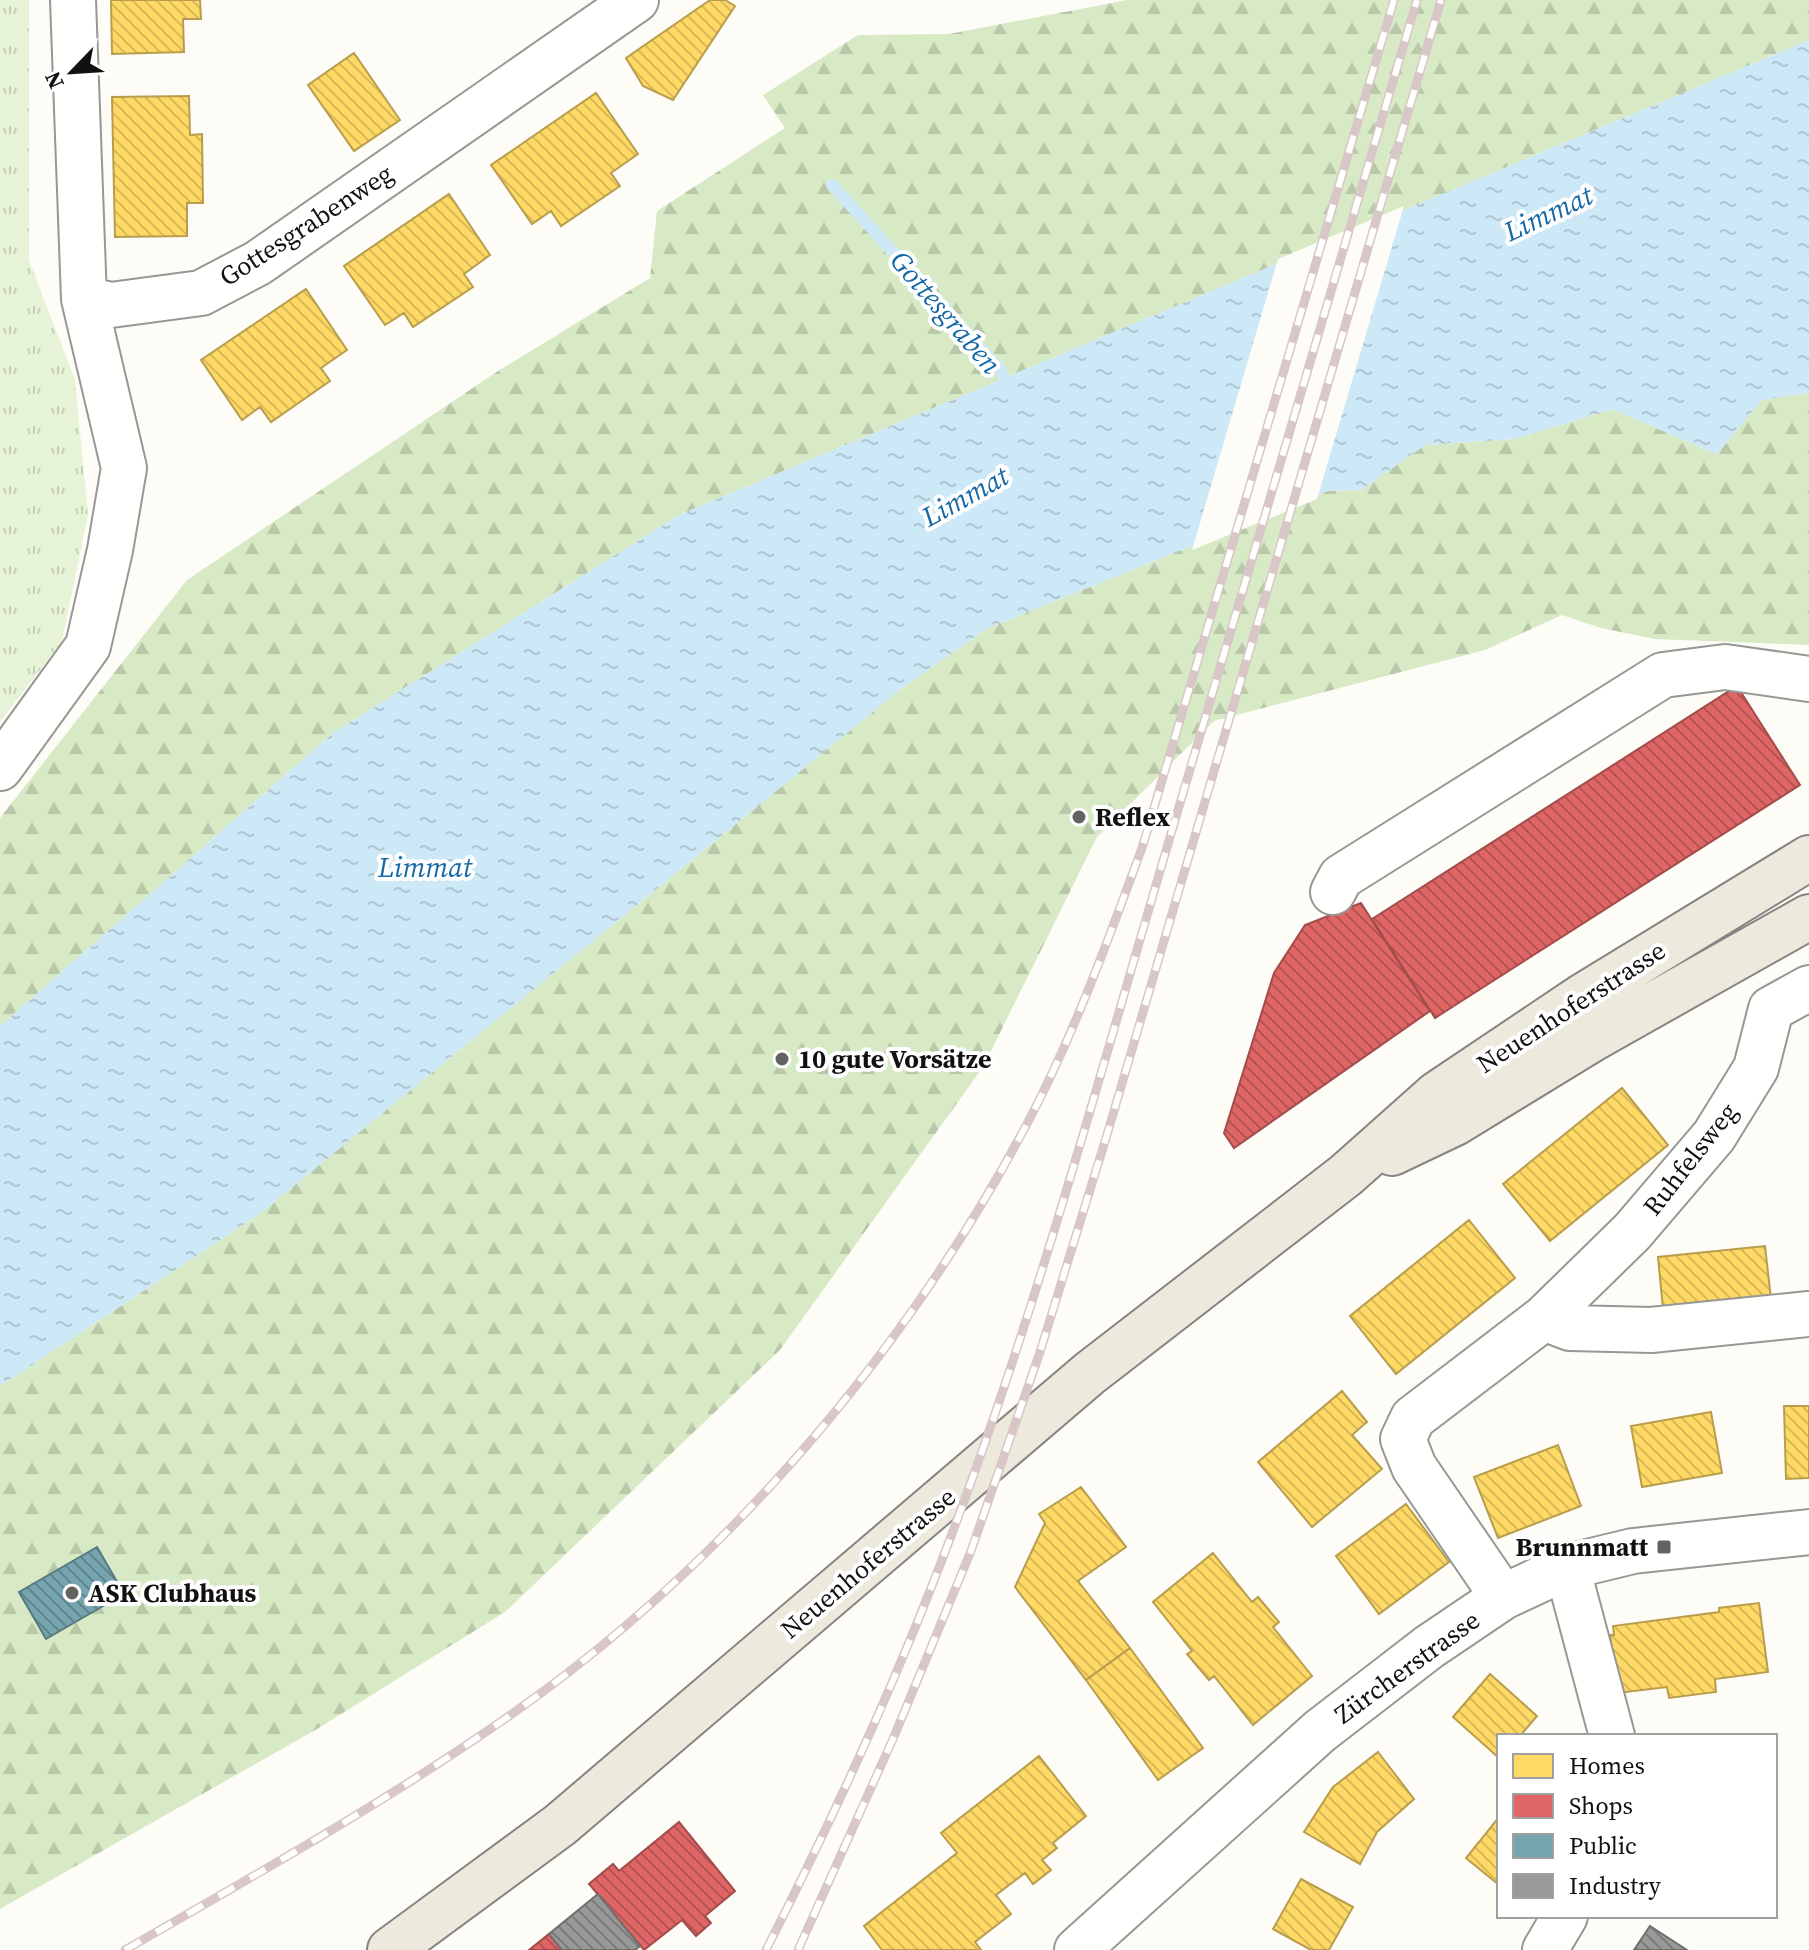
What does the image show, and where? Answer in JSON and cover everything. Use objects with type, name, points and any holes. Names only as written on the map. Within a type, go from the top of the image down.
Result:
[{"type":"main road","name":"Neuenhoferstrasse","points":[[390,1950],[560,1825],[1090,1373],[1346,1175],[1437,1094],[1583,996],[1809,858]]},
{"type":"main road","name":"Neuenhoferstrasse","points":[[1346,1175],[1455,1123],[1594,1038],[1809,917]]},
{"type":"street","points":[[0,768],[88,646],[110,550],[124,468],[84,299],[73,0]]},
{"type":"street","name":"Gottesgrabenweg","points":[[84,299],[111,305],[201,293],[258,263],[636,0]]},
{"type":"street","points":[[1333,892],[1341,877],[1663,675],[1725,667],[1809,679]]},
{"type":"street","name":"Ruhfelsweg","points":[[1503,1597],[1414,1467],[1403,1439],[1413,1418],[1544,1318],[1632,1232],[1714,1136],[1756,1068],[1771,1009],[1809,988]]},
{"type":"street","points":[[1544,1318],[1570,1328],[1651,1330],[1809,1314]]},
{"type":"street","name":"Zürcherstrasse","points":[[1077,1950],[1320,1731],[1429,1647],[1503,1597],[1567,1567],[1633,1551],[1809,1532]]},
{"type":"street","points":[[1567,1567],[1611,1734]]},
{"type":"street","points":[[1545,1950],[1564,1918]]},
{"type":"green space","points":[[0,0],[29,0],[29,260],[75,380],[88,515],[62,641],[0,722]]},
{"type":"green space","points":[[1127,0],[1809,0],[1809,40],[679,515],[333,733],[0,1026],[0,818],[187,580],[498,371],[650,278],[657,211],[785,128],[763,95],[858,35],[949,34]]},
{"type":"green space","points":[[1809,393],[1809,645],[1655,639],[1601,628],[1562,615],[1485,650],[1214,721],[1097,837],[983,1067],[780,1350],[505,1612],[317,1729],[0,1909],[0,1386],[258,1215],[902,688],[988,628],[1328,491],[1361,490],[1425,445],[1515,439],[1612,409],[1717,454],[1762,400]]},
{"type":"water","name":"Limmat","points":[[1809,40],[1809,393],[1762,400],[1717,454],[1612,409],[1515,439],[1425,445],[1361,490],[1328,491],[988,628],[902,688],[258,1215],[0,1386],[0,1026],[333,733],[679,515]]},
{"type":"pier","points":[[1404,206],[1317,499],[1192,550],[1278,259]]},
{"type":"building: Homes","points":[[111,0],[200,0],[201,19],[183,19],[184,52],[112,54]]},
{"type":"building: Homes","points":[[710,0],[725,0],[735,6],[673,100],[643,86],[626,58]]},
{"type":"building: Homes","points":[[354,53],[400,120],[354,151],[308,85]]},
{"type":"building: Homes","points":[[596,93],[638,154],[611,173],[620,186],[561,226],[551,211],[532,224],[491,165]]},
{"type":"building: Homes","points":[[189,96],[190,135],[202,134],[203,203],[187,203],[187,236],[115,237],[112,97]]},
{"type":"building: Homes","points":[[449,194],[490,255],[464,274],[473,287],[413,327],[404,313],[385,325],[344,266]]},
{"type":"building: Homes","points":[[306,289],[347,350],[321,368],[330,381],[271,422],[260,407],[242,420],[201,360]]},
{"type":"building: Homes","points":[[1622,1088],[1668,1145],[1550,1241],[1503,1184]]},
{"type":"building: Homes","points":[[1469,1220],[1515,1278],[1396,1374],[1350,1316]]},
{"type":"building: Homes","points":[[1765,1246],[1772,1308],[1664,1319],[1658,1257]]},
{"type":"building: Homes","points":[[1342,1391],[1367,1422],[1352,1435],[1382,1469],[1312,1527],[1258,1462]]},
{"type":"building: Homes","points":[[1784,1406],[1809,1406],[1809,1478],[1786,1479]]},
{"type":"building: Homes","points":[[1711,1412],[1722,1473],[1642,1487],[1631,1426]]},
{"type":"building: Homes","points":[[1558,1445],[1581,1506],[1498,1538],[1474,1477]]},
{"type":"building: Homes","points":[[1081,1487],[1126,1547],[1078,1581],[1130,1648],[1086,1680],[1015,1587],[1045,1523],[1039,1514]]},
{"type":"building: Homes","points":[[1406,1504],[1449,1562],[1379,1614],[1336,1556]]},
{"type":"building: Homes","points":[[1213,1553],[1252,1602],[1258,1597],[1279,1622],[1273,1627],[1312,1676],[1253,1725],[1214,1676],[1209,1680],[1187,1654],[1192,1651],[1153,1602]]},
{"type":"building: Homes","points":[[1759,1603],[1768,1672],[1715,1679],[1716,1692],[1669,1698],[1667,1687],[1618,1693],[1610,1635],[1614,1635],[1613,1626],[1719,1612],[1719,1608]]},
{"type":"building: Homes","points":[[1130,1648],[1203,1748],[1158,1780],[1086,1680]]},
{"type":"building: Homes","points":[[1490,1674],[1537,1716],[1522,1734],[1497,1734],[1497,1756],[1453,1717]]},
{"type":"building: Homes","points":[[1378,1752],[1414,1799],[1377,1832],[1360,1864],[1304,1832],[1333,1787]]},
{"type":"building: Homes","points":[[1039,1756],[1086,1816],[1053,1843],[1057,1848],[1042,1860],[1051,1870],[1033,1884],[1025,1873],[996,1895],[1011,1914],[975,1942],[981,1950],[882,1950],[864,1926],[957,1853],[941,1833]]},
{"type":"building: Homes","points":[[1497,1819],[1497,1883],[1466,1858]]},
{"type":"building: Homes","points":[[1301,1879],[1353,1907],[1329,1950],[1311,1950],[1273,1929]]},
{"type":"building: Shops","points":[[1737,686],[1800,785],[1435,1018],[1372,919]]},
{"type":"building: Shops","points":[[1361,903],[1430,1011],[1234,1148],[1224,1133],[1274,973],[1305,925]]},
{"type":"building: Shops","points":[[679,1822],[735,1891],[705,1916],[711,1923],[696,1936],[682,1920],[644,1950],[589,1884],[613,1864],[619,1871]]},
{"type":"building: Shops","points":[[549,1934],[562,1950],[529,1950]]},
{"type":"building: Public","name":"ASK Clubhaus","points":[[97,1547],[124,1594],[46,1639],[19,1592]]},
{"type":"building: Industry","points":[[598,1894],[640,1946],[635,1950],[562,1950],[549,1934]]},
{"type":"building: Industry","points":[[1650,1926],[1687,1950],[1634,1950]]},
{"type":"waterway","name":"Gottesgraben","points":[[832,185],[1000,369],[1012,393]]},
{"type":"railway","points":[[125,1950],[320,1837],[463,1748],[588,1657],[664,1592],[736,1523],[804,1449],[868,1371],[927,1290],[980,1206],[1046,1087],[1090,986],[1142,848],[1394,0]]},
{"type":"railway","points":[[766,1950],[833,1814],[895,1676],[1000,1401],[1087,1123],[1417,0]]},
{"type":"railway","points":[[798,1950],[893,1739],[971,1551],[1040,1352],[1106,1138],[1441,0]]},
{"type":"place","name":"Reflex","points":[[1079,817]]},
{"type":"place","name":"10 gute Vorsätze","points":[[782,1059]]},
{"type":"place","name":"Brunnmatt","points":[[1664,1547]]},
{"type":"place","name":"ASK Clubhaus","points":[[72,1593]]}]
